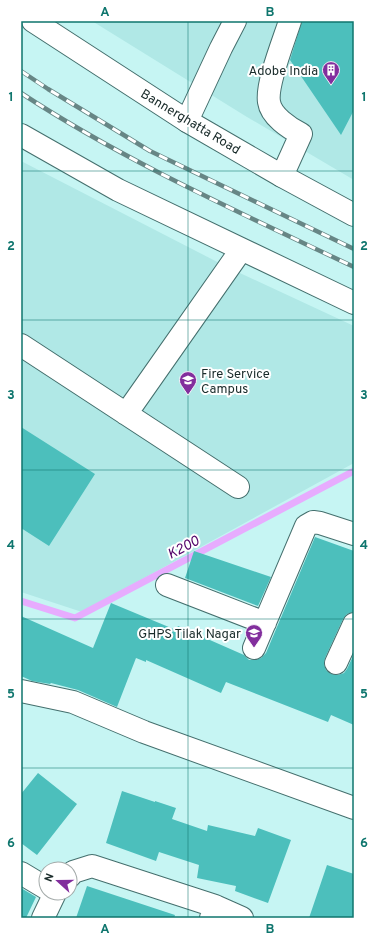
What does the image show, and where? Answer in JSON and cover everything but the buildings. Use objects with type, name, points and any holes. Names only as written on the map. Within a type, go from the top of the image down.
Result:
[{"type":"street","name":"Bannerghatta Road","points":[[33,21],[187,121],[282,176],[354,215]]},
{"type":"street","points":[[187,121],[221,48],[236,21]]},
{"type":"street","points":[[282,176],[301,134],[286,126],[275,114],[269,103],[268,88],[290,21]]},
{"type":"street","points":[[21,135],[118,190],[354,304]]},
{"type":"street","points":[[126,414],[241,250]]},
{"type":"street","points":[[21,345],[238,487]]},
{"type":"street","points":[[254,648],[306,526],[313,522],[354,534]]},
{"type":"street","points":[[167,585],[265,623]]},
{"type":"street","points":[[336,664],[354,624]]},
{"type":"street","points":[[21,691],[73,702],[144,732],[354,808]]},
{"type":"street","points":[[78,870],[92,866],[213,912],[242,918]]},
{"type":"street","points":[[21,873],[38,883]]},
{"type":"street","points":[[43,918],[51,901]]},
{"type":"shaded area","points":[[92,21],[354,21],[354,180],[247,117]]},
{"type":"shaded area","name":"Fire Service Campus","points":[[21,161],[229,268],[354,326],[354,463],[82,612],[21,592]]},
{"type":"waterway","name":"K200","points":[[21,601],[75,618],[354,471]]},
{"type":"railway","points":[[21,71],[150,151],[354,249]]},
{"type":"railway","points":[[21,93],[101,142],[184,186],[354,267]]},
{"type":"place","name":"Adobe India","points":[[331,85]]},
{"type":"place","name":"Fire Service Campus","points":[[188,395]]},
{"type":"place","name":"GHPS Tilak Nagar","points":[[254,648]]}]
